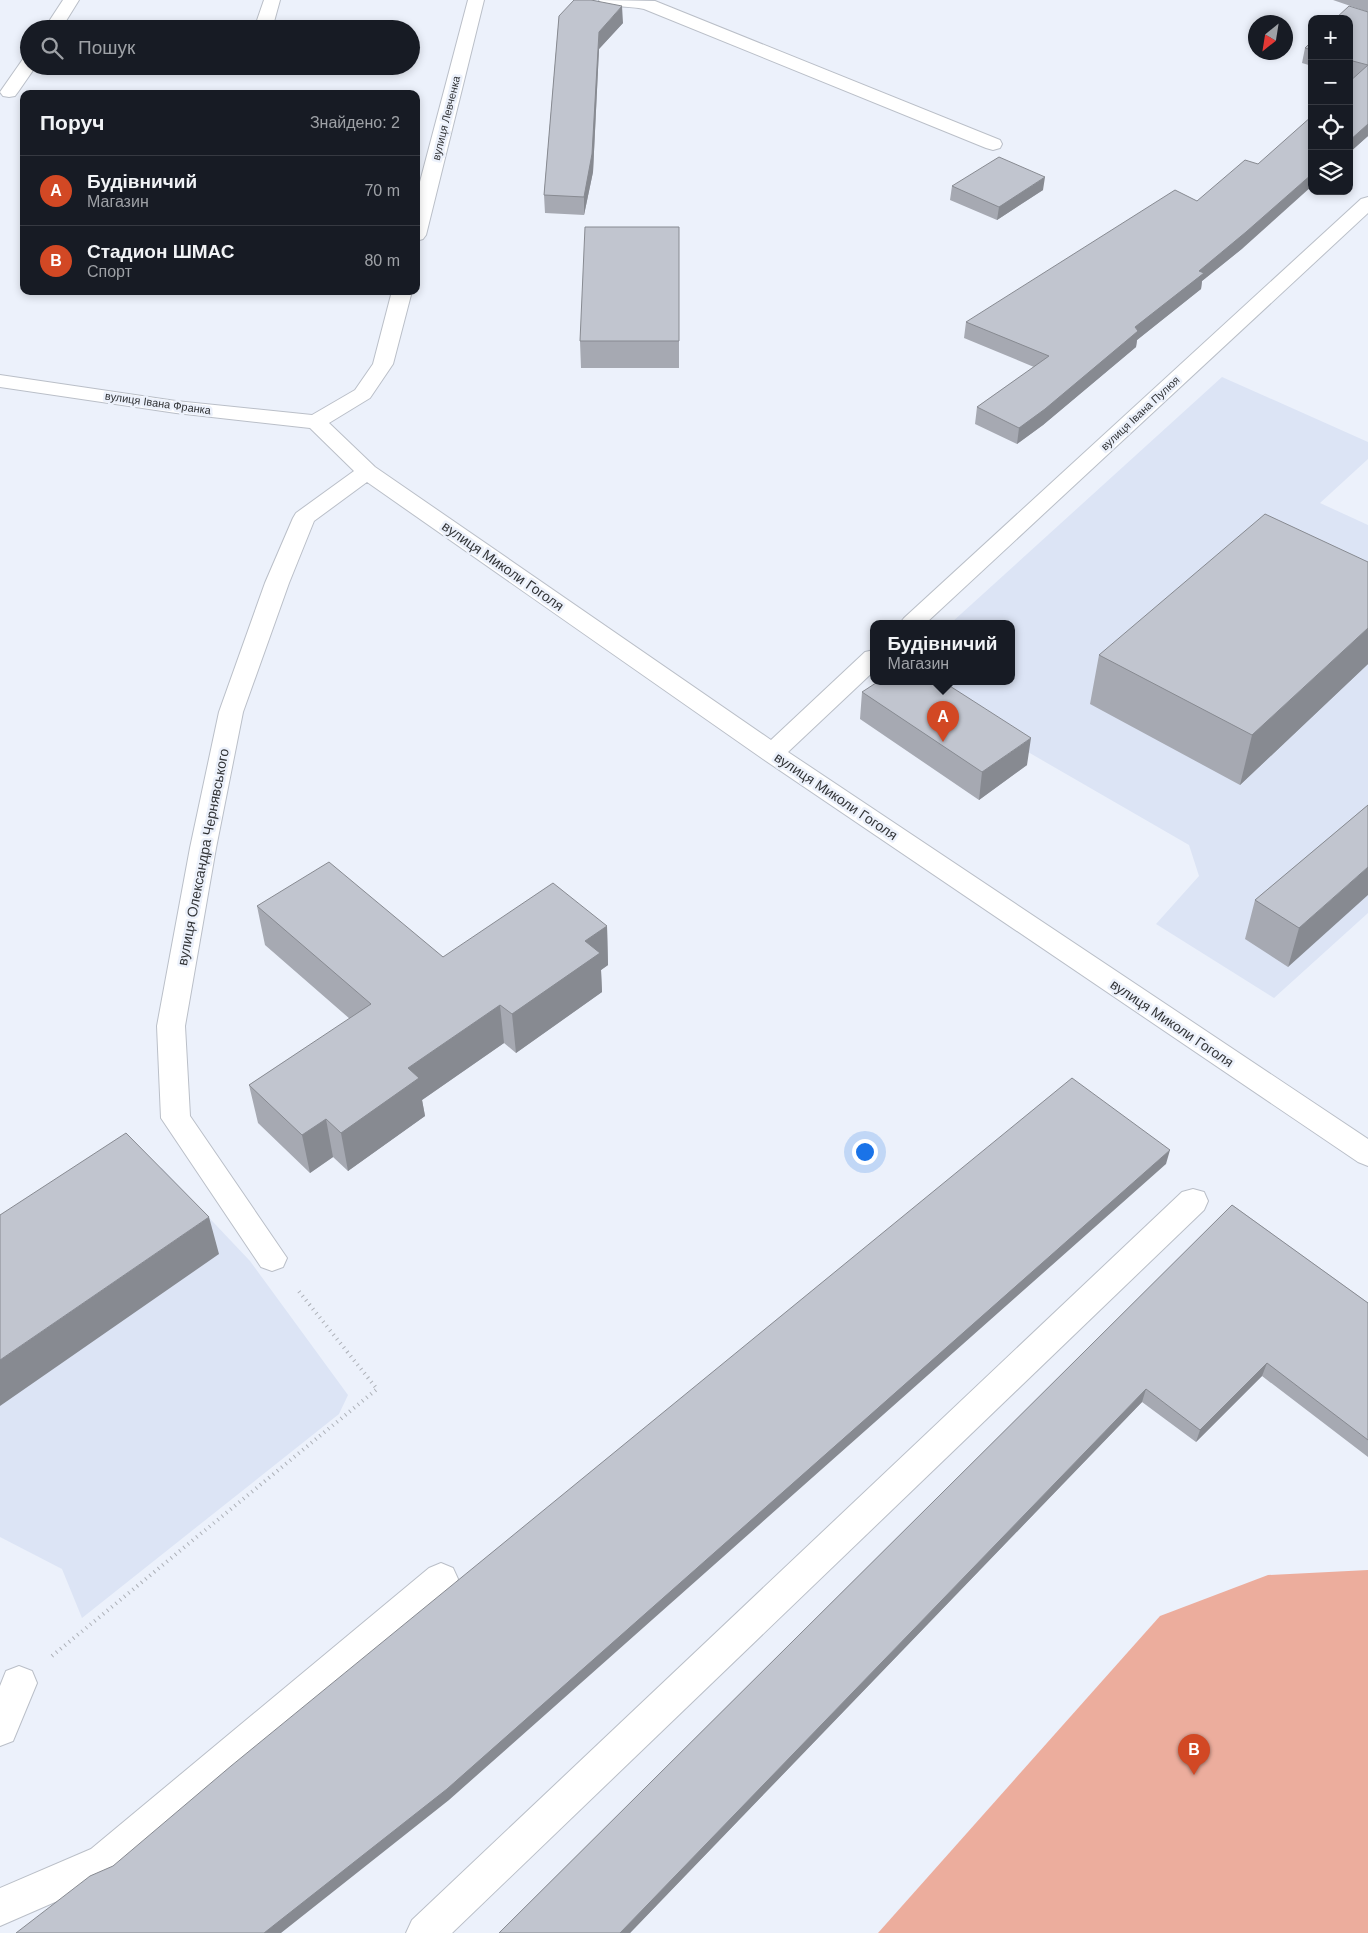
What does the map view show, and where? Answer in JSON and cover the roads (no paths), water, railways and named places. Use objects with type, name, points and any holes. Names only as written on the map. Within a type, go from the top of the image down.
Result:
[{"type":"street","points":[[58,20],[71,0]]},
{"type":"street","points":[[266,20],[272,0]]},
{"type":"street","name":"вулиця Левченка","points":[[420,220],[476,0]]},
{"type":"street","points":[[607,0],[626,0],[649,5],[993,144]]},
{"type":"street","points":[[9,92],[21,75]]},
{"type":"street","name":"вулиця Івана Пулюя","points":[[915,620],[1368,203]]},
{"type":"street","points":[[316,422],[363,394],[384,364],[401,295]]},
{"type":"street","name":"вулиця Івана Франка","points":[[0,381],[176,407],[316,422]]},
{"type":"street","name":"вулиця Миколи Гоголя","points":[[316,422],[367,472],[772,753],[1368,1154]]},
{"type":"street","name":"вулиця Олександра Чернявського","points":[[272,1258],[176,1118],[171,1026],[203,848],[232,712],[270,602],[304,518],[367,472]]},
{"type":"street","points":[[772,753],[870,662]]},
{"type":"street","points":[[425,1933],[1193,1201]]},
{"type":"street","points":[[0,1907],[104,1862],[441,1579]]},
{"type":"street","points":[[0,1729],[19,1683]]},
{"type":"place","name":"Будівничий","points":[[943,742]]},
{"type":"place","name":"Стадион ШМАС","points":[[1194,1775]]}]
